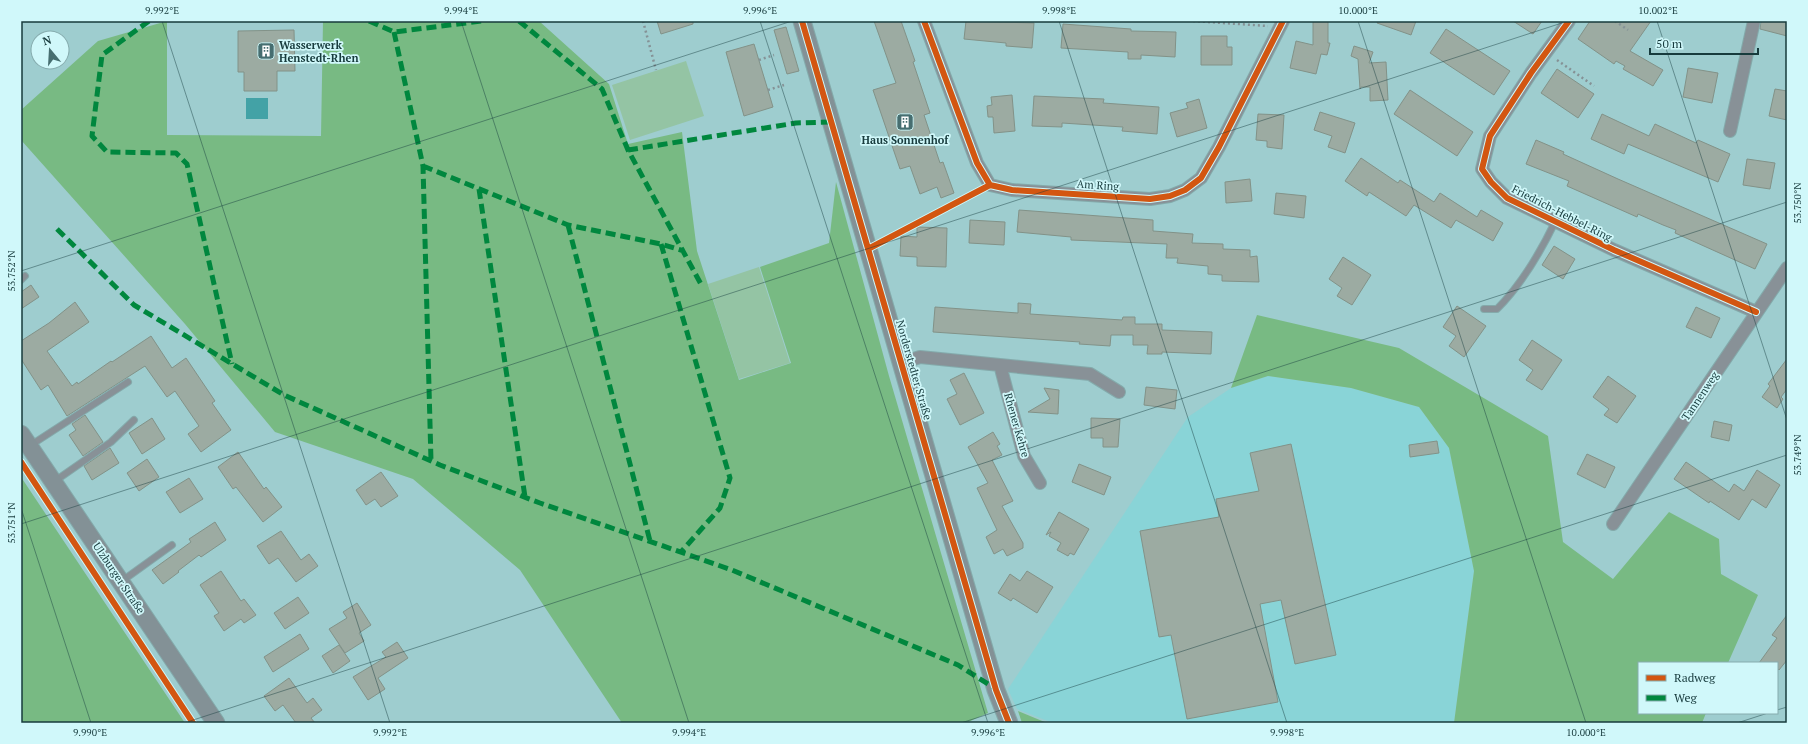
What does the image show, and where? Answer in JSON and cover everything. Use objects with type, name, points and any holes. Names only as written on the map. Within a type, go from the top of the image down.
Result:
[{"type":"street","name":"Norderstedter Straße","points":[[802,21],[996,690],[1009,723]]},
{"type":"street","name":"Am Ring","points":[[924,21],[977,163],[990,185],[1012,190],[1150,199],[1170,196],[1185,190],[1201,178],[1219,147],[1282,24]]},
{"type":"street","name":"Friedrich-Hebbel-Ring","points":[[1569,21],[1546,52],[1490,136],[1482,169],[1491,182],[1507,198],[1614,250],[1756,312]]},
{"type":"street","points":[[1730,131],[1754,21]]},
{"type":"street","name":"Tannenweg","points":[[1613,524],[1787,268]]},
{"type":"street","points":[[902,363],[920,357],[1090,374],[1119,392]]},
{"type":"street","name":"Rhener Kehre","points":[[1000,365],[1024,456],[1040,482]]},
{"type":"street","name":"Ulzburger Straße","points":[[25,440],[216,723]]},
{"type":"lane","points":[[1484,308],[1498,310],[1511,295],[1544,245],[1555,222]]},
{"type":"lane","points":[[25,440],[128,382]]},
{"type":"lane","points":[[53,482],[110,442],[134,420]]},
{"type":"lane","points":[[121,582],[172,545]]},
{"type":"path","points":[[642,21],[656,70]]},
{"type":"path","points":[[1193,21],[1282,24]]},
{"type":"path","points":[[1615,21],[1628,30]]},
{"type":"path","points":[[1546,52],[1594,86]]},
{"type":"path","points":[[759,60],[774,55]]},
{"type":"path","points":[[768,90],[784,85]]},
{"type":"shaded area","points":[[246,98],[268,98],[268,119],[246,119]]},
{"type":"shaded area","points":[[1268,376],[1351,388],[1419,407],[1449,448],[1474,571],[1454,723],[1053,723],[1017,709],[1008,689],[1188,417],[1231,388]]},
{"type":"green space","points":[[167,21],[167,135],[321,136],[323,21],[539,21],[609,84],[628,144],[682,132],[697,251],[739,380],[791,363],[760,267],[829,243],[836,182],[889,376],[988,713],[966,723],[622,723],[520,570],[413,479],[275,432],[185,324],[21,140],[21,110],[66,70],[70,70],[70,66],[98,41]]},
{"type":"green space","points":[[686,61],[704,116],[630,140],[612,85]]},
{"type":"green space","points":[[759,267],[790,363],[739,379],[708,284]]},
{"type":"green space","points":[[1257,315],[1399,348],[1548,436],[1563,542],[1613,579],[1669,512],[1719,539],[1721,574],[1758,595],[1728,662],[1638,662],[1638,714],[1706,714],[1702,723],[1454,723],[1474,571],[1449,448],[1419,407],[1351,388],[1268,376],[1231,388]]},
{"type":"green space","points":[[21,477],[185,723],[21,723]]},
{"type":"green space","points":[[1018,711],[1047,723],[1022,723]]},
{"type":"building","points":[[657,21],[693,21],[693,24],[661,34]]},
{"type":"building","points":[[874,21],[901,21],[915,61],[913,62],[930,113],[924,115],[940,163],[943,162],[954,193],[941,198],[937,187],[920,194],[910,166],[900,169],[873,90],[896,83]]},
{"type":"building","points":[[966,21],[1034,23],[1032,48],[1006,46],[1006,43],[964,39]]},
{"type":"building","points":[[1313,21],[1328,21],[1328,43],[1330,43],[1327,55],[1321,54],[1316,74],[1290,68],[1296,41],[1313,45]]},
{"type":"building","points":[[1378,21],[1416,21],[1411,35],[1377,23]]},
{"type":"building","points":[[1513,21],[1542,21],[1533,34]]},
{"type":"building","points":[[1590,21],[1651,21],[1630,51],[1663,70],[1653,86],[1623,69],[1625,66],[1616,61],[1614,64],[1578,39]]},
{"type":"building","points":[[1761,21],[1787,21],[1787,36],[1760,29]]},
{"type":"building","points":[[1063,24],[1131,29],[1131,31],[1176,32],[1175,57],[1141,55],[1141,59],[1128,59],[1128,52],[1061,48]]},
{"type":"building","points":[[786,27],[799,71],[787,74],[774,30]]},
{"type":"building","points":[[1446,29],[1510,71],[1494,95],[1430,53]]},
{"type":"building","name":"Wasserwerk Henstedt-Rhen","points":[[294,30],[295,71],[277,71],[277,91],[244,91],[244,72],[238,72],[238,31]]},
{"type":"building","points":[[1201,36],[1227,36],[1227,47],[1232,47],[1232,65],[1201,65]]},
{"type":"building","points":[[754,44],[773,107],[744,116],[726,52]]},
{"type":"building","points":[[1354,46],[1373,52],[1369,63],[1386,62],[1388,100],[1370,101],[1370,87],[1361,87],[1360,89],[1358,59],[1351,56]]},
{"type":"building","points":[[1688,68],[1718,73],[1712,103],[1683,97]]},
{"type":"building","points":[[1557,69],[1594,94],[1578,118],[1541,93]]},
{"type":"building","points":[[1775,89],[1787,91],[1787,120],[1769,116]]},
{"type":"building","points":[[1410,90],[1473,132],[1457,156],[1394,114]]},
{"type":"building","points":[[1012,95],[1015,131],[994,133],[993,117],[988,117],[987,106],[992,105],[991,97]]},
{"type":"building","points":[[1034,96],[1104,99],[1103,103],[1159,107],[1157,134],[1122,131],[1123,127],[1062,123],[1062,127],[1032,126]]},
{"type":"building","points":[[1199,99],[1207,128],[1177,137],[1170,113],[1188,108],[1186,103]]},
{"type":"building","points":[[1320,112],[1355,123],[1345,153],[1328,147],[1332,136],[1314,130]]},
{"type":"building","points":[[1258,114],[1284,115],[1282,149],[1267,147],[1267,141],[1256,140]]},
{"type":"building","points":[[1602,114],[1649,136],[1655,124],[1696,143],[1698,140],[1730,154],[1718,182],[1628,144],[1624,154],[1591,139]]},
{"type":"building","points":[[1536,140],[1618,179],[1767,244],[1755,269],[1675,233],[1676,230],[1638,214],[1637,217],[1567,186],[1569,181],[1526,164]]},
{"type":"building","points":[[1361,158],[1398,183],[1400,180],[1434,202],[1440,193],[1477,217],[1481,210],[1503,223],[1493,241],[1456,220],[1451,228],[1414,205],[1406,216],[1369,192],[1367,196],[1345,181]]},
{"type":"building","points":[[1747,159],[1775,163],[1770,189],[1743,185]]},
{"type":"building","points":[[1250,179],[1252,201],[1226,203],[1225,182]]},
{"type":"building","points":[[1276,193],[1306,196],[1304,218],[1274,214]]},
{"type":"building","points":[[1019,210],[1153,220],[1153,231],[1193,234],[1192,243],[1223,244],[1223,249],[1250,250],[1250,257],[1257,256],[1259,282],[1222,281],[1222,275],[1208,274],[1208,266],[1177,263],[1178,258],[1166,258],[1167,244],[1071,240],[1071,237],[1017,232]]},
{"type":"building","points":[[970,220],[1005,222],[1004,245],[969,243]]},
{"type":"building","points":[[917,227],[947,228],[946,267],[917,266],[917,257],[900,256],[901,236],[917,237]]},
{"type":"building","points":[[1554,246],[1575,259],[1563,279],[1542,265]]},
{"type":"building","points":[[1343,257],[1371,275],[1352,305],[1337,296],[1342,288],[1329,279]]},
{"type":"building","points":[[31,285],[39,297],[21,309],[21,292]]},
{"type":"building","points":[[75,302],[89,322],[47,351],[72,386],[77,382],[78,384],[151,336],[172,368],[186,358],[215,401],[212,403],[231,430],[201,452],[188,434],[199,426],[175,391],[167,397],[145,366],[67,416],[48,385],[41,390],[21,359],[21,341],[49,323]]},
{"type":"building","points":[[1018,303],[1031,304],[1030,314],[1122,320],[1123,317],[1135,317],[1135,324],[1162,324],[1162,330],[1212,332],[1211,354],[1162,352],[1162,354],[1147,354],[1148,345],[1133,345],[1133,335],[1111,335],[1110,346],[1079,344],[1080,342],[933,332],[935,307],[1018,313]]},
{"type":"building","points":[[1457,306],[1486,326],[1464,357],[1449,346],[1456,336],[1443,327]]},
{"type":"building","points":[[1696,307],[1720,318],[1711,338],[1686,327]]},
{"type":"building","points":[[1532,340],[1562,360],[1542,390],[1526,380],[1533,370],[1519,360]]},
{"type":"building","points":[[1787,359],[1787,389],[1781,397],[1783,399],[1777,408],[1762,397],[1770,386],[1768,384]]},
{"type":"building","points":[[964,373],[984,413],[960,425],[947,399],[957,394],[950,380]]},
{"type":"building","points":[[1608,376],[1636,396],[1617,423],[1604,415],[1609,409],[1593,397]]},
{"type":"building","points":[[1146,387],[1177,390],[1175,409],[1144,405]]},
{"type":"building","points":[[1044,388],[1059,390],[1058,414],[1028,412],[1050,399]]},
{"type":"building","points":[[85,415],[103,442],[83,456],[69,435],[76,430],[72,424]]},
{"type":"building","points":[[152,418],[165,439],[142,454],[129,433]]},
{"type":"building","points":[[1091,418],[1120,419],[1118,447],[1103,447],[1103,438],[1091,438]]},
{"type":"building","points":[[1714,421],[1732,425],[1729,441],[1711,437]]},
{"type":"building","points":[[993,432],[1000,444],[997,446],[1002,455],[992,460],[1013,501],[1002,506],[1023,543],[1023,548],[1007,556],[1003,549],[994,554],[986,537],[997,530],[977,488],[988,483],[968,447]]},
{"type":"building","points":[[1437,441],[1439,453],[1410,457],[1409,445]]},
{"type":"building","points":[[1291,444],[1336,655],[1295,664],[1281,600],[1260,604],[1278,702],[1187,719],[1171,635],[1159,637],[1140,531],[1219,517],[1216,499],[1259,491],[1250,453]]},
{"type":"building","points":[[110,448],[119,463],[92,480],[84,466]]},
{"type":"building","points":[[238,452],[264,489],[266,487],[282,507],[263,522],[236,487],[233,489],[218,467]]},
{"type":"building","points":[[1587,454],[1615,467],[1605,488],[1577,474]]},
{"type":"building","points":[[147,459],[159,477],[139,491],[127,473]]},
{"type":"building","points":[[1686,462],[1729,492],[1734,484],[1744,491],[1757,470],[1780,485],[1766,508],[1752,499],[1739,520],[1710,501],[1709,503],[1674,479]]},
{"type":"building","points":[[1079,464],[1111,477],[1104,495],[1072,482]]},
{"type":"building","points":[[381,472],[398,496],[381,507],[375,499],[366,505],[356,490]]},
{"type":"building","points":[[189,478],[203,499],[180,513],[166,492]]},
{"type":"building","points":[[1059,512],[1089,529],[1074,555],[1070,553],[1068,556],[1057,550],[1061,543],[1049,536],[1051,532],[1046,535]]},
{"type":"building","points":[[215,522],[226,540],[201,557],[199,555],[163,584],[152,570],[191,542],[189,539]]},
{"type":"building","points":[[281,531],[301,560],[309,554],[318,566],[296,582],[278,558],[269,564],[257,546]]},
{"type":"building","points":[[221,571],[241,601],[244,599],[256,615],[244,623],[241,619],[224,631],[214,616],[219,613],[200,585]]},
{"type":"building","points":[[1027,571],[1053,587],[1037,613],[1013,598],[1011,601],[998,593],[1010,574],[1020,581]]},
{"type":"building","points":[[298,597],[309,613],[285,629],[274,613]]},
{"type":"building","points":[[357,603],[371,625],[359,633],[364,641],[345,653],[329,629],[347,618],[343,612]]},
{"type":"building","points":[[1787,615],[1787,660],[1779,670],[1778,662],[1760,662],[1777,638],[1772,635]]},
{"type":"building","points":[[300,634],[309,649],[273,672],[264,657]]},
{"type":"building","points":[[397,642],[408,658],[378,678],[385,689],[368,700],[353,677],[386,657],[382,652]]},
{"type":"building","points":[[339,645],[350,661],[333,673],[322,656]]},
{"type":"building","points":[[289,678],[307,703],[313,698],[322,710],[311,718],[315,723],[296,723],[283,705],[275,711],[264,696]]},
{"type":"marked path","points":[[149,21],[102,55],[92,136],[107,152],[176,153],[187,164],[232,364]]},
{"type":"marked path","points":[[369,21],[394,32],[482,21]]},
{"type":"marked path","points":[[519,21],[602,89],[628,150],[702,286]]},
{"type":"marked path","points":[[394,32],[423,166],[431,461]]},
{"type":"marked path","points":[[628,150],[796,123],[831,122]]},
{"type":"marked path","points":[[423,166],[568,225],[661,244],[684,251]]},
{"type":"marked path","points":[[479,189],[525,497]]},
{"type":"marked path","points":[[568,225],[650,541]]},
{"type":"marked path","points":[[57,229],[134,305],[284,395],[440,465],[540,503],[732,570],[958,665],[996,689]]},
{"type":"marked path","points":[[661,244],[730,478],[720,508],[681,552]]},
{"type":"cycle path","points":[[802,21],[996,690],[1009,723]]},
{"type":"cycle path","points":[[924,21],[977,163],[990,185],[1012,190],[1150,199],[1170,196],[1185,190],[1201,178],[1219,147],[1283,21]]},
{"type":"cycle path","points":[[1569,21],[1531,73],[1490,136],[1482,169],[1491,182],[1507,198],[1614,250],[1756,312]]},
{"type":"cycle path","points":[[868,249],[990,185]]},
{"type":"cycle path","points":[[21,462],[193,723]]},
{"type":"place","name":"Wasserwerk Henstedt-Rhen","points":[[266,51]]},
{"type":"place","name":"Haus Sonnenhof","points":[[905,122]]}]
